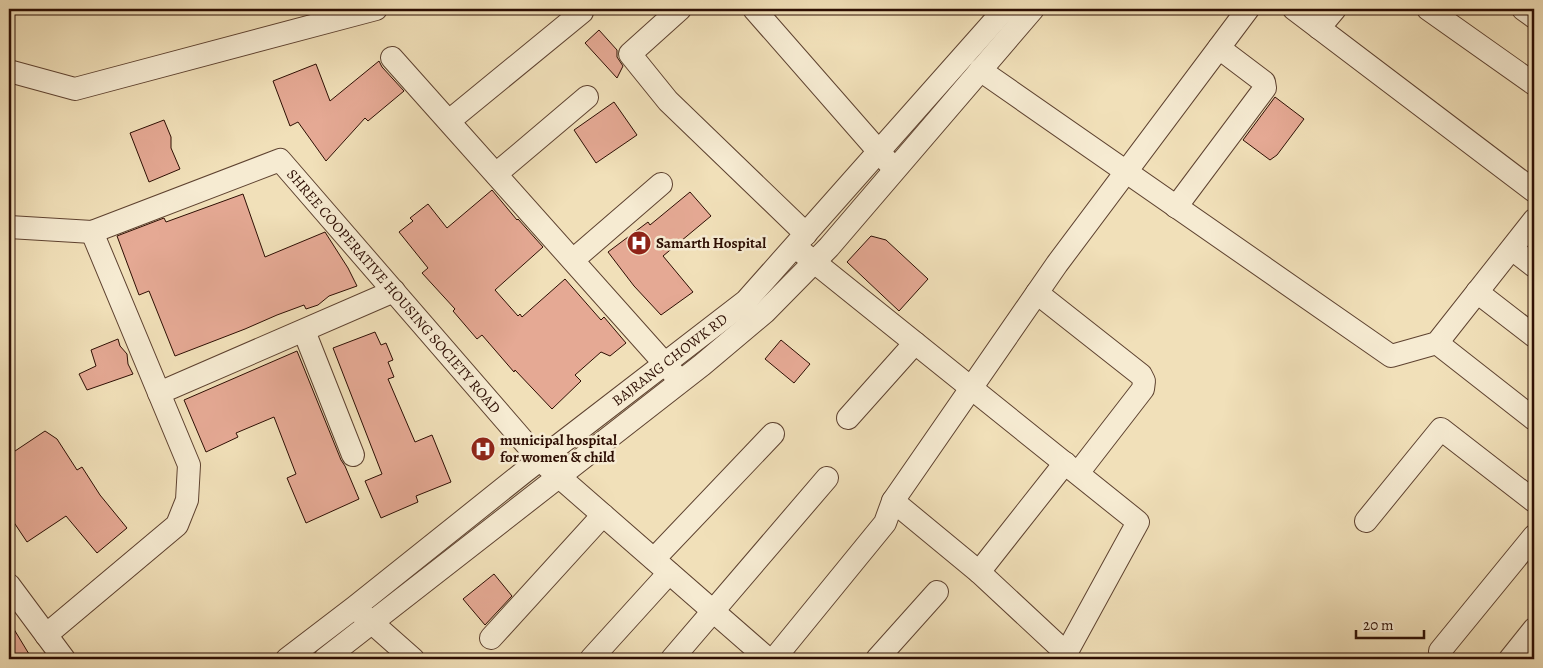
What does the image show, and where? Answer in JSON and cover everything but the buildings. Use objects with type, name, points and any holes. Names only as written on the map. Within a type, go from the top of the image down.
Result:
[{"type":"street","points":[[9,71],[75,89],[376,9]]},
{"type":"street","points":[[680,9],[630,54],[668,101],[800,240],[814,262],[1138,522],[1064,656],[979,572],[893,501]]},
{"type":"street","points":[[754,9],[894,169]]},
{"type":"street","name":"BAJRANG CHOWK RD","points":[[286,659],[746,301],[1005,9]]},
{"type":"street","name":"BAJRANG CHOWK RD","points":[[331,658],[371,622],[681,382],[765,312],[814,262],[1033,9]]},
{"type":"street","points":[[774,659],[885,523],[893,501],[1037,293],[1248,9]]},
{"type":"street","points":[[1294,9],[1534,190]]},
{"type":"street","points":[[1319,28],[1334,9]]},
{"type":"street","points":[[1428,9],[1534,84]]},
{"type":"street","points":[[1523,9],[1534,17]]},
{"type":"street","points":[[449,121],[582,12]]},
{"type":"street","points":[[1176,207],[1265,88],[1264,82],[1220,48]]},
{"type":"street","points":[[392,58],[681,382]]},
{"type":"street","points":[[980,70],[1391,356],[1437,343],[1534,220]]},
{"type":"street","points":[[496,174],[587,98]]},
{"type":"street","name":"SHREE COOPERATIVE HOUSING SOCIETY ROAD","points":[[92,232],[280,160],[540,460],[768,659]]},
{"type":"street","points":[[573,260],[661,184]]},
{"type":"street","points":[[9,227],[92,232],[189,465],[187,500],[177,525],[46,635]]},
{"type":"street","points":[[1512,249],[1534,266]]},
{"type":"street","points":[[159,393],[394,291]]},
{"type":"street","points":[[1477,292],[1534,336]]},
{"type":"street","points":[[979,572],[1144,389],[1144,381],[1141,375],[1037,293]]},
{"type":"street","points":[[304,331],[353,455]]},
{"type":"street","points":[[848,418],[915,342]]},
{"type":"street","points":[[1437,343],[1534,419]]},
{"type":"street","points":[[1366,521],[1441,429],[1534,501]]},
{"type":"street","points":[[591,659],[662,566],[773,434]]},
{"type":"street","points":[[672,659],[827,478]]},
{"type":"street","points":[[492,638],[603,515]]},
{"type":"street","points":[[1440,651],[1534,536]]},
{"type":"street","points":[[9,585],[64,659]]},
{"type":"street","points":[[877,659],[937,592]]},
{"type":"street","points":[[355,607],[413,659]]},
{"type":"street","points":[[1510,659],[1534,629]]},
{"type":"place","name":"Samarth Hospital","points":[[639,243]]},
{"type":"place","name":"municipal hospital for women & child","points":[[483,449]]}]
